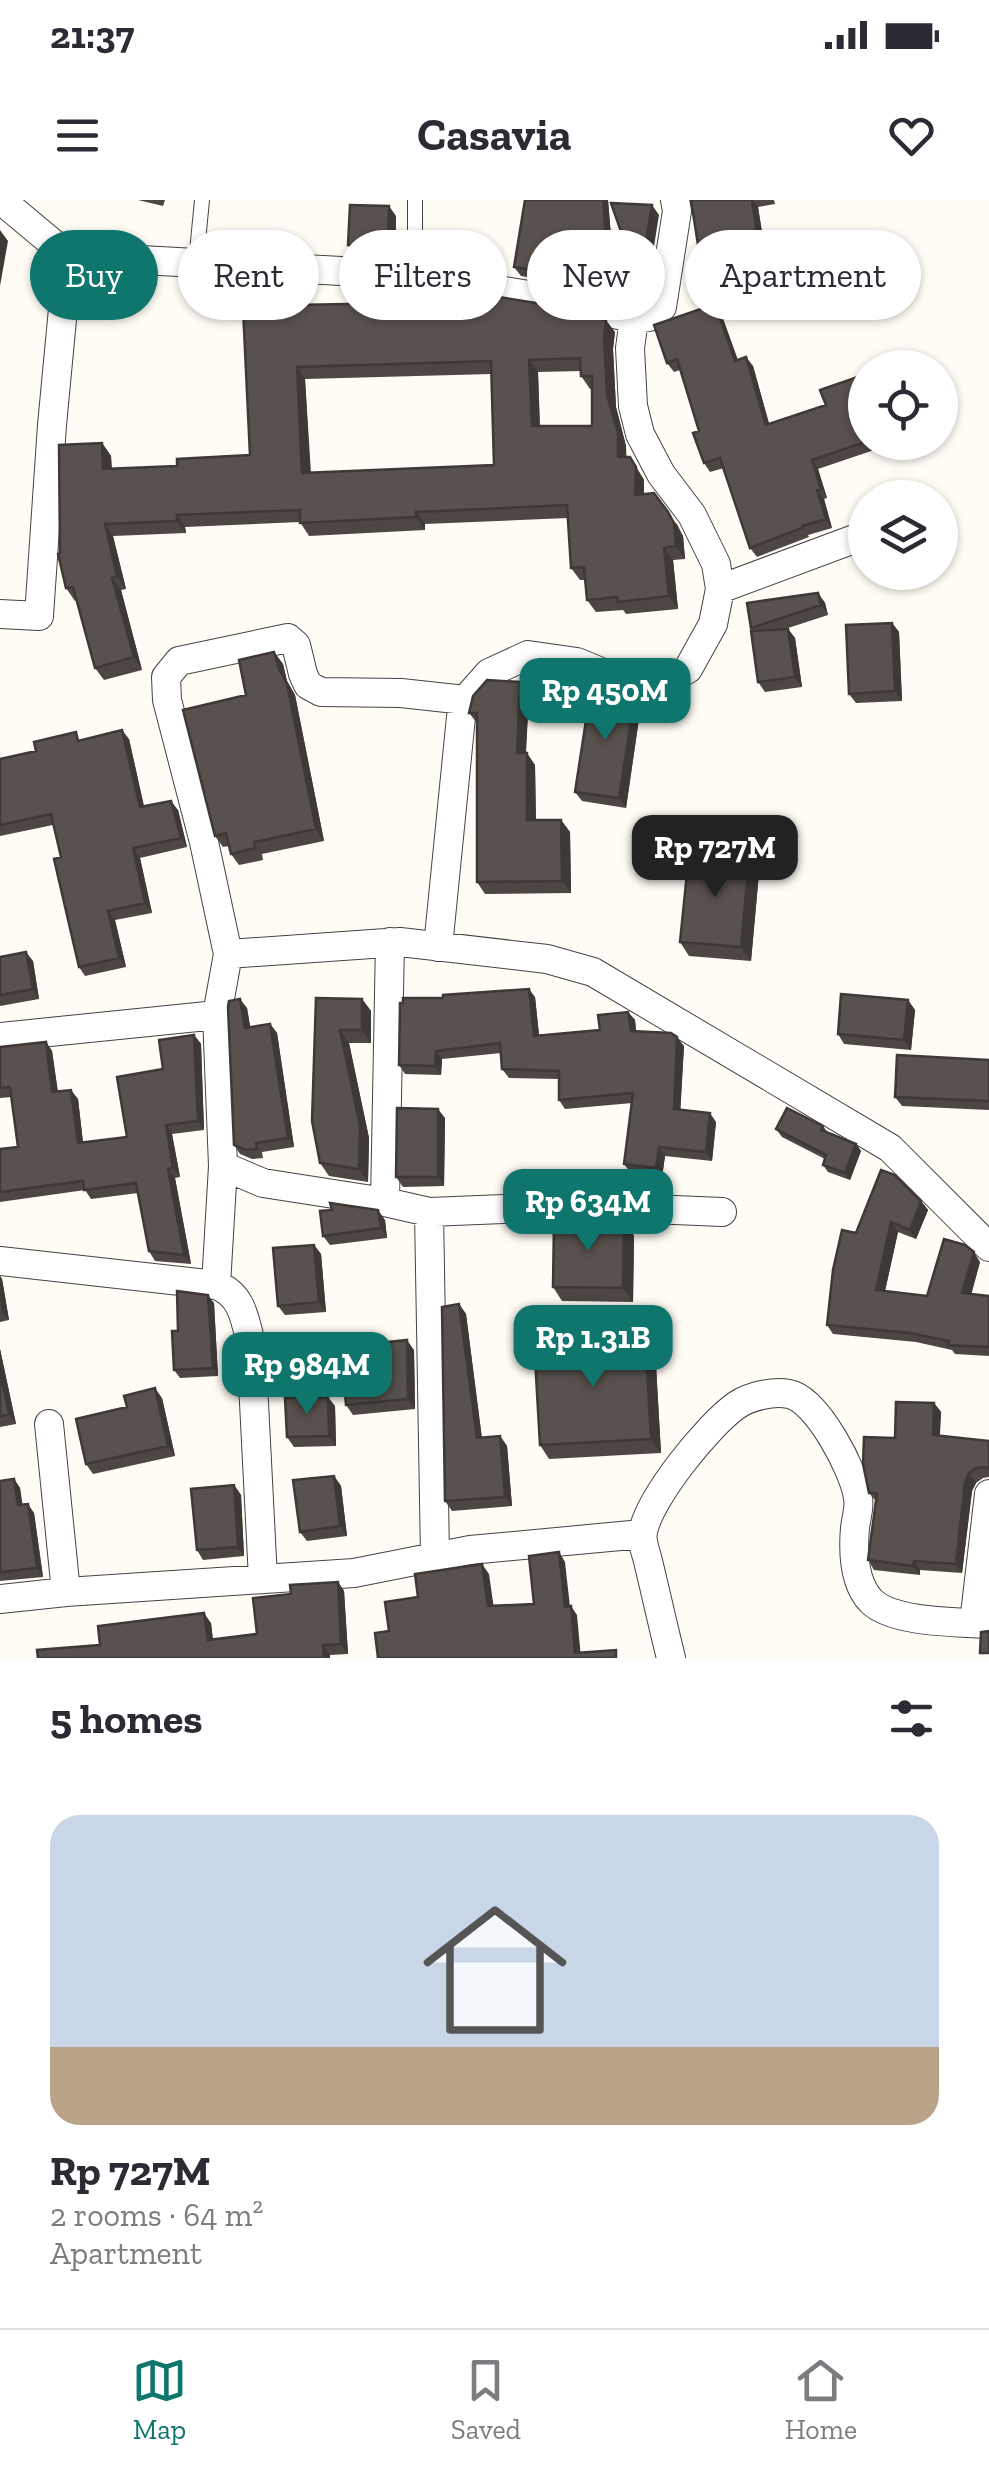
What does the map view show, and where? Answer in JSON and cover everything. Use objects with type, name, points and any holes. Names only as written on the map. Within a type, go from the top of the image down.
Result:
[{"type":"street","points":[[1,200],[37,230]]},
{"type":"street","points":[[665,288],[677,211],[675,200]]},
{"type":"street","points":[[0,614],[40,616],[62,320]]},
{"type":"street","points":[[438,947],[465,700],[489,673],[528,655],[577,662],[639,688],[661,684],[688,670],[713,624],[720,589],[716,564],[692,515],[662,474],[640,434],[632,406],[630,348],[634,320]]},
{"type":"street","points":[[720,589],[848,541]]},
{"type":"street","points":[[216,1285],[223,1166],[217,1014],[228,954],[204,842],[166,700],[166,677],[179,661],[288,638],[296,645],[308,685],[321,692],[401,693],[465,700]]},
{"type":"street","points":[[228,954],[390,942],[548,958],[593,972],[890,1148],[989,1248]]},
{"type":"street","points":[[385,1202],[390,942]]},
{"type":"street","points":[[0,1037],[217,1014]]},
{"type":"street","points":[[223,1166],[262,1183],[428,1212],[578,1206],[722,1212]]},
{"type":"street","points":[[428,1212],[435,1557]]},
{"type":"street","points":[[0,1261],[216,1285],[235,1296],[250,1344],[263,1579]]},
{"type":"street","points":[[671,1658],[642,1534],[657,1498],[674,1474],[721,1418],[741,1402],[764,1395],[791,1394],[822,1422],[854,1476],[859,1502],[854,1553],[859,1578],[870,1600],[886,1612],[981,1624],[989,1494]]},
{"type":"street","points":[[49,1424],[66,1592]]},
{"type":"street","points":[[0,1600],[354,1573],[470,1550],[642,1534]]},
{"type":"lane","points":[[199,230],[202,200]]},
{"type":"lane","points":[[415,230],[416,200]]},
{"type":"building","points":[[525,200],[603,200],[605,230],[527,230],[527,269],[514,267]]},
{"type":"building","points":[[691,200],[752,200],[756,230],[696,230]]},
{"type":"building","points":[[611,203],[652,205],[648,230],[620,230]]},
{"type":"building","points":[[350,205],[389,206],[388,230],[349,230]]},
{"type":"building","points":[[507,298],[527,302],[527,320],[606,320],[607,395],[618,433],[618,457],[630,457],[636,467],[635,495],[654,493],[674,523],[676,546],[664,548],[669,596],[618,602],[617,597],[587,600],[584,567],[571,568],[567,505],[416,512],[416,517],[300,523],[300,510],[177,515],[177,521],[105,524],[117,576],[112,578],[134,657],[95,668],[73,587],[66,588],[58,554],[59,445],[102,443],[103,469],[177,466],[177,459],[250,455],[244,320],[319,320],[319,305],[339,304],[339,320],[507,320]],"holes":[[[580,358],[581,376],[592,376],[592,426],[532,426],[529,360]],[[491,361],[494,465],[302,473],[297,367]]]},
{"type":"building","points":[[685,314],[685,320],[721,320],[735,361],[746,357],[766,425],[826,405],[820,390],[848,380],[848,448],[812,460],[826,519],[750,548],[720,458],[704,463],[693,433],[699,431],[677,359],[667,363],[654,325]]},
{"type":"building","points":[[818,593],[821,605],[751,628],[747,603]]},
{"type":"building","points":[[892,623],[895,691],[849,694],[846,625]]},
{"type":"building","points":[[788,629],[795,677],[758,682],[751,631]]},
{"type":"building","points":[[274,652],[287,684],[316,829],[254,842],[255,848],[231,854],[226,833],[215,836],[183,710],[246,695],[239,660]]},
{"type":"building","points":[[487,680],[520,682],[517,753],[527,753],[527,820],[561,820],[562,881],[477,882],[477,713],[469,713],[473,696]]},
{"type":"building","points":[[591,688],[635,696],[619,798],[575,792]]},
{"type":"building","points":[[122,730],[140,807],[171,801],[181,838],[133,848],[145,903],[108,911],[119,958],[79,967],[54,859],[61,857],[51,814],[0,825],[0,759],[36,751],[34,742],[76,732],[78,741]]},
{"type":"building","points":[[689,853],[749,859],[741,947],[680,942]]},
{"type":"building","points":[[26,952],[33,989],[0,995],[0,957]]},
{"type":"building","points":[[529,989],[534,1036],[600,1030],[598,1015],[628,1012],[631,1031],[671,1033],[677,1037],[674,1109],[710,1113],[706,1152],[659,1147],[656,1168],[624,1164],[633,1093],[559,1100],[559,1071],[502,1069],[500,1043],[436,1051],[435,1066],[399,1065],[403,998]]},
{"type":"building","points":[[841,994],[908,1000],[904,1040],[838,1034]]},
{"type":"building","points":[[316,998],[362,999],[362,1030],[340,1030],[360,1126],[359,1169],[320,1163],[312,1121]]},
{"type":"building","points":[[240,999],[245,1028],[270,1024],[288,1138],[256,1143],[257,1149],[246,1150],[234,1145],[228,1007],[229,1001]]},
{"type":"building","points":[[194,1035],[198,1121],[166,1125],[173,1168],[168,1169],[184,1255],[149,1251],[136,1183],[84,1190],[83,1181],[0,1192],[0,1149],[18,1147],[10,1087],[0,1088],[0,1047],[46,1042],[52,1092],[71,1090],[78,1143],[127,1137],[117,1077],[163,1069],[159,1040]]},
{"type":"building","points":[[897,1055],[989,1060],[989,1101],[895,1097]]},
{"type":"building","points":[[397,1108],[438,1109],[438,1177],[396,1177]]},
{"type":"building","points":[[787,1108],[823,1126],[821,1130],[856,1144],[845,1173],[823,1165],[826,1155],[776,1129]]},
{"type":"building","points":[[881,1170],[895,1175],[921,1201],[910,1230],[891,1222],[876,1290],[927,1296],[944,1239],[965,1245],[974,1252],[962,1293],[989,1296],[989,1347],[948,1345],[949,1341],[910,1333],[827,1325],[842,1230],[856,1233]]},
{"type":"building","points":[[330,1203],[378,1210],[381,1228],[323,1236],[320,1211],[332,1210]]},
{"type":"building","points":[[554,1221],[624,1222],[623,1288],[553,1287]]},
{"type":"building","points":[[314,1245],[319,1302],[278,1306],[273,1248]]},
{"type":"building","points":[[177,1291],[208,1295],[213,1368],[174,1370],[172,1331],[178,1331]]},
{"type":"building","points":[[459,1304],[477,1438],[500,1436],[505,1497],[445,1501],[442,1307]]},
{"type":"building","points":[[645,1334],[651,1439],[540,1445],[534,1341]]},
{"type":"building","points":[[407,1340],[408,1399],[346,1405],[341,1347]]},
{"type":"building","points":[[0,1371],[9,1414],[0,1416]]},
{"type":"building","points":[[155,1388],[168,1446],[86,1464],[76,1419],[127,1407],[124,1396]]},
{"type":"building","points":[[328,1397],[329,1436],[287,1437],[285,1398]]},
{"type":"building","points":[[896,1402],[934,1403],[933,1435],[989,1441],[989,1469],[976,1468],[965,1482],[956,1564],[914,1561],[913,1566],[868,1560],[877,1493],[869,1493],[863,1464],[864,1437],[895,1438]]},
{"type":"building","points":[[334,1476],[340,1526],[300,1532],[293,1480]]},
{"type":"building","points":[[14,1479],[18,1505],[28,1504],[37,1568],[0,1572],[0,1481]]},
{"type":"building","points":[[234,1485],[238,1547],[197,1550],[191,1489]]},
{"type":"building","points":[[559,1552],[565,1607],[571,1606],[575,1653],[616,1650],[616,1658],[378,1658],[375,1633],[389,1631],[385,1602],[418,1597],[415,1574],[482,1564],[488,1606],[534,1604],[529,1556]]},
{"type":"building","points":[[338,1582],[341,1644],[323,1645],[324,1658],[38,1658],[37,1650],[100,1645],[98,1626],[204,1613],[208,1640],[257,1634],[253,1598],[291,1594],[290,1585]]},
{"type":"building","points":[[989,1631],[989,1653],[980,1653],[981,1632]]}]
